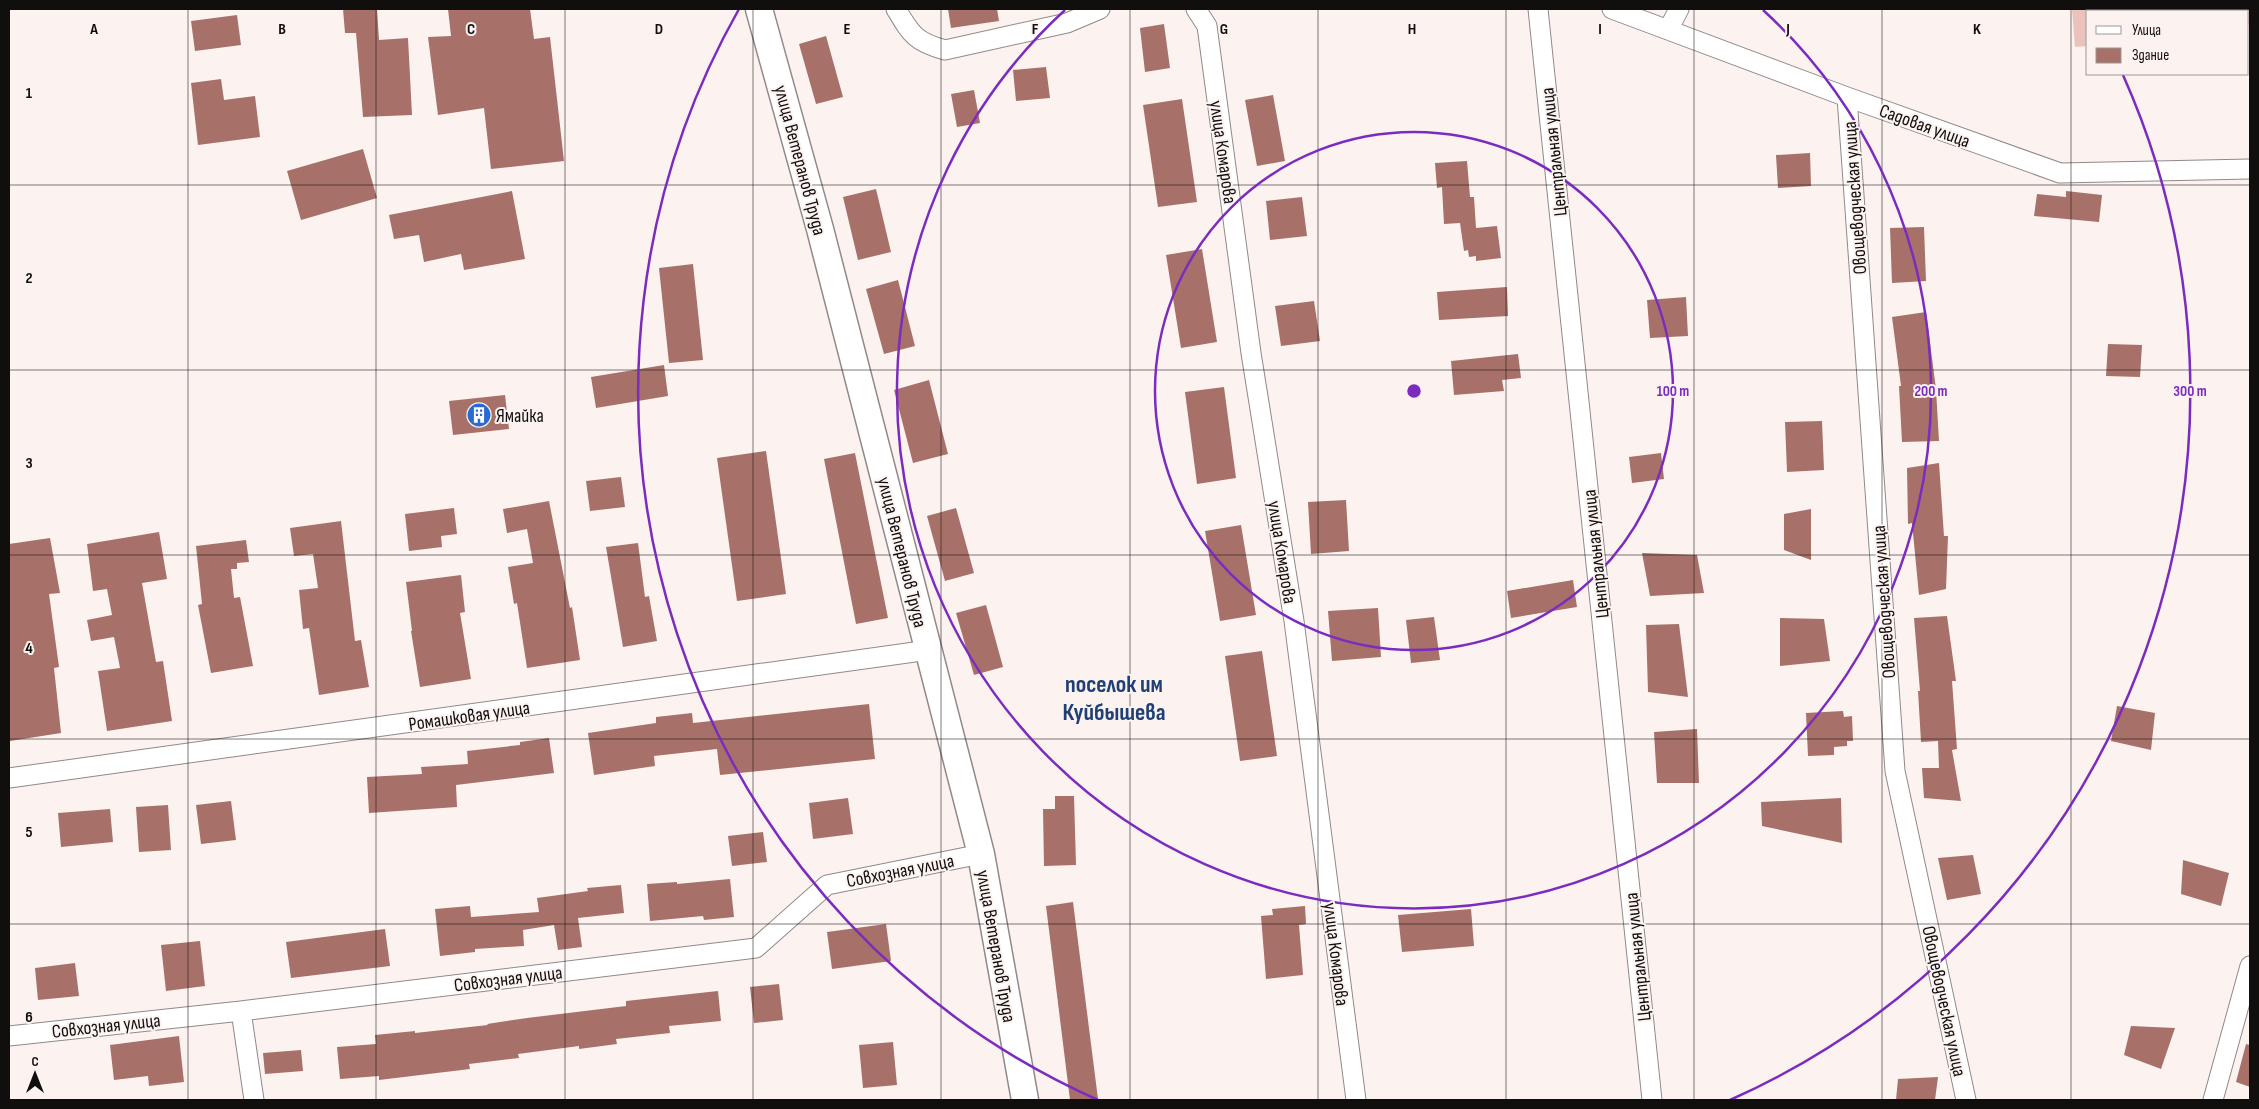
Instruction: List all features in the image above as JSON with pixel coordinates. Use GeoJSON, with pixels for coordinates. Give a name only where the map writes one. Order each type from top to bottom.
{"type":"FeatureCollection","features":[{"type":"Feature","properties":{"kind":"street","name":"улица Ветеранов Труда"},"geometry":{"type":"LineString","coordinates":[[759,9],[820,229],[981,854],[1025,1100]]}},
{"type":"Feature","properties":{"kind":"street"},"geometry":{"type":"LineString","coordinates":[[896,9],[910,32],[926,45],[945,50],[1067,23],[1100,9]]}},
{"type":"Feature","properties":{"kind":"street","name":"улица Комарова"},"geometry":{"type":"LineString","coordinates":[[1196,9],[1207,26],[1250,344],[1294,621],[1356,1100]]}},
{"type":"Feature","properties":{"kind":"street","name":"Центральная улица"},"geometry":{"type":"LineString","coordinates":[[1538,9],[1652,1100]]}},
{"type":"Feature","properties":{"kind":"street","name":"Садовая улица"},"geometry":{"type":"LineString","coordinates":[[1612,9],[1847,97],[2060,173],[2250,169]]}},
{"type":"Feature","properties":{"kind":"street"},"geometry":{"type":"LineString","coordinates":[[1668,30],[1679,9]]}},
{"type":"Feature","properties":{"kind":"street","name":"Овощеводческая улица"},"geometry":{"type":"LineString","coordinates":[[1847,97],[1895,771],[1966,1100]]}},
{"type":"Feature","properties":{"kind":"street","name":"Ромашковая улица"},"geometry":{"type":"LineString","coordinates":[[9,778],[929,650]]}},
{"type":"Feature","properties":{"kind":"street","name":"Совхозная улица"},"geometry":{"type":"LineString","coordinates":[[9,1036],[241,1011],[756,948],[827,884],[981,854]]}},
{"type":"Feature","properties":{"kind":"street"},"geometry":{"type":"LineString","coordinates":[[2213,1100],[2250,966]]}},
{"type":"Feature","properties":{"kind":"street"},"geometry":{"type":"LineString","coordinates":[[241,1011],[254,1100]]}},
{"type":"Feature","properties":{"kind":"shaded area"},"geometry":{"type":"Polygon","coordinates":[[[2072,9],[2250,9],[2249,24],[2249,10],[2086,10],[2086,46],[2075,47],[2072,9]]]}},
{"type":"Feature","properties":{"kind":"building"},"geometry":{"type":"Polygon","coordinates":[[[343,9],[377,9],[379,40],[408,38],[412,115],[363,117],[356,33],[345,33],[343,9]]]}},
{"type":"Feature","properties":{"kind":"building"},"geometry":{"type":"Polygon","coordinates":[[[448,9],[530,9],[534,39],[550,37],[564,161],[491,169],[484,108],[438,115],[428,37],[451,36],[448,9]]]}},
{"type":"Feature","properties":{"kind":"building"},"geometry":{"type":"Polygon","coordinates":[[[948,9],[997,9],[999,21],[951,28],[948,9]]]}},
{"type":"Feature","properties":{"kind":"building"},"geometry":{"type":"Polygon","coordinates":[[[237,15],[241,45],[195,51],[191,21],[237,15]]]}},
{"type":"Feature","properties":{"kind":"building"},"geometry":{"type":"Polygon","coordinates":[[[1164,24],[1170,68],[1145,72],[1140,28],[1164,24]]]}},
{"type":"Feature","properties":{"kind":"building"},"geometry":{"type":"Polygon","coordinates":[[[826,36],[843,97],[816,104],[799,44],[826,36]]]}},
{"type":"Feature","properties":{"kind":"building"},"geometry":{"type":"Polygon","coordinates":[[[1046,67],[1050,98],[1016,101],[1013,70],[1046,67]]]}},
{"type":"Feature","properties":{"kind":"building"},"geometry":{"type":"Polygon","coordinates":[[[221,79],[224,100],[255,96],[260,137],[198,145],[191,83],[221,79]]]}},
{"type":"Feature","properties":{"kind":"building"},"geometry":{"type":"Polygon","coordinates":[[[974,90],[980,123],[957,127],[951,94],[974,90]]]}},
{"type":"Feature","properties":{"kind":"building"},"geometry":{"type":"Polygon","coordinates":[[[1273,95],[1285,161],[1257,166],[1245,100],[1273,95]]]}},
{"type":"Feature","properties":{"kind":"building"},"geometry":{"type":"Polygon","coordinates":[[[1182,99],[1197,202],[1158,207],[1143,105],[1182,99]]]}},
{"type":"Feature","properties":{"kind":"building"},"geometry":{"type":"Polygon","coordinates":[[[363,149],[377,198],[301,220],[287,171],[363,149]]]}},
{"type":"Feature","properties":{"kind":"building"},"geometry":{"type":"Polygon","coordinates":[[[1810,153],[1811,186],[1778,188],[1776,155],[1810,153]]]}},
{"type":"Feature","properties":{"kind":"building"},"geometry":{"type":"Polygon","coordinates":[[[1467,161],[1470,197],[1474,197],[1476,228],[1497,226],[1501,258],[1476,261],[1476,256],[1469,257],[1468,250],[1464,251],[1460,223],[1444,224],[1442,187],[1437,188],[1435,163],[1467,161]]]}},
{"type":"Feature","properties":{"kind":"building"},"geometry":{"type":"Polygon","coordinates":[[[876,189],[891,252],[858,260],[843,197],[876,189]]]}},
{"type":"Feature","properties":{"kind":"building"},"geometry":{"type":"Polygon","coordinates":[[[512,191],[525,259],[464,270],[461,254],[424,262],[419,235],[394,239],[389,215],[512,191]]]}},
{"type":"Feature","properties":{"kind":"building"},"geometry":{"type":"Polygon","coordinates":[[[2066,191],[2102,195],[2099,222],[2034,216],[2037,194],[2066,197],[2066,191]]]}},
{"type":"Feature","properties":{"kind":"building"},"geometry":{"type":"Polygon","coordinates":[[[1302,197],[1307,236],[1270,240],[1266,201],[1302,197]]]}},
{"type":"Feature","properties":{"kind":"building"},"geometry":{"type":"Polygon","coordinates":[[[1924,227],[1926,281],[1892,283],[1890,228],[1924,227]]]}},
{"type":"Feature","properties":{"kind":"building"},"geometry":{"type":"Polygon","coordinates":[[[1202,249],[1217,342],[1181,348],[1166,255],[1202,249]]]}},
{"type":"Feature","properties":{"kind":"building"},"geometry":{"type":"Polygon","coordinates":[[[693,264],[703,360],[669,363],[659,268],[693,264]]]}},
{"type":"Feature","properties":{"kind":"building"},"geometry":{"type":"Polygon","coordinates":[[[898,280],[915,346],[884,354],[866,289],[898,280]]]}},
{"type":"Feature","properties":{"kind":"building"},"geometry":{"type":"Polygon","coordinates":[[[1507,287],[1508,316],[1439,320],[1437,292],[1507,287]]]}},
{"type":"Feature","properties":{"kind":"building"},"geometry":{"type":"Polygon","coordinates":[[[1686,297],[1688,336],[1650,338],[1647,300],[1686,297]]]}},
{"type":"Feature","properties":{"kind":"building"},"geometry":{"type":"Polygon","coordinates":[[[1314,301],[1320,341],[1281,346],[1275,306],[1314,301]]]}},
{"type":"Feature","properties":{"kind":"building"},"geometry":{"type":"Polygon","coordinates":[[[1926,312],[1936,389],[1939,441],[1902,442],[1899,386],[1901,386],[1892,317],[1926,312]]]}},
{"type":"Feature","properties":{"kind":"building"},"geometry":{"type":"Polygon","coordinates":[[[2108,344],[2142,345],[2140,377],[2106,376],[2108,344]]]}},
{"type":"Feature","properties":{"kind":"building"},"geometry":{"type":"Polygon","coordinates":[[[1518,354],[1521,378],[1502,380],[1504,391],[1454,395],[1451,361],[1518,354]]]}},
{"type":"Feature","properties":{"kind":"building"},"geometry":{"type":"Polygon","coordinates":[[[664,365],[668,396],[596,408],[591,377],[664,365]]]}},
{"type":"Feature","properties":{"kind":"building"},"geometry":{"type":"Polygon","coordinates":[[[929,380],[948,454],[913,463],[894,390],[929,380]]]}},
{"type":"Feature","properties":{"kind":"building"},"geometry":{"type":"Polygon","coordinates":[[[1224,387],[1236,478],[1197,484],[1185,392],[1224,387]]]}},
{"type":"Feature","properties":{"kind":"building","name":"Ямайка"},"geometry":{"type":"Polygon","coordinates":[[[505,395],[509,429],[453,435],[449,401],[505,395]]]}},
{"type":"Feature","properties":{"kind":"building"},"geometry":{"type":"Polygon","coordinates":[[[1822,421],[1824,470],[1787,472],[1785,422],[1822,421]]]}},
{"type":"Feature","properties":{"kind":"building"},"geometry":{"type":"Polygon","coordinates":[[[766,451],[786,594],[737,601],[717,458],[766,451]]]}},
{"type":"Feature","properties":{"kind":"building"},"geometry":{"type":"Polygon","coordinates":[[[855,453],[888,618],[856,624],[824,459],[855,453]]]}},
{"type":"Feature","properties":{"kind":"building"},"geometry":{"type":"Polygon","coordinates":[[[1661,453],[1664,479],[1632,483],[1629,457],[1661,453]]]}},
{"type":"Feature","properties":{"kind":"building"},"geometry":{"type":"Polygon","coordinates":[[[1939,463],[1944,536],[1948,536],[1946,589],[1919,595],[1912,523],[1908,524],[1907,468],[1939,463]]]}},
{"type":"Feature","properties":{"kind":"building"},"geometry":{"type":"Polygon","coordinates":[[[621,477],[625,507],[590,511],[586,481],[621,477]]]}},
{"type":"Feature","properties":{"kind":"building"},"geometry":{"type":"Polygon","coordinates":[[[1346,500],[1349,551],[1311,554],[1308,502],[1346,500]]]}},
{"type":"Feature","properties":{"kind":"building"},"geometry":{"type":"Polygon","coordinates":[[[549,501],[570,608],[572,607],[580,660],[527,668],[517,603],[514,604],[508,567],[533,563],[527,529],[507,533],[503,509],[549,501]]]}},
{"type":"Feature","properties":{"kind":"building"},"geometry":{"type":"Polygon","coordinates":[[[454,508],[457,534],[441,536],[442,547],[409,551],[405,514],[454,508]]]}},
{"type":"Feature","properties":{"kind":"building"},"geometry":{"type":"Polygon","coordinates":[[[956,508],[974,573],[945,581],[927,516],[956,508]]]}},
{"type":"Feature","properties":{"kind":"building"},"geometry":{"type":"Polygon","coordinates":[[[1811,509],[1811,560],[1784,550],[1784,514],[1811,509]]]}},
{"type":"Feature","properties":{"kind":"building"},"geometry":{"type":"Polygon","coordinates":[[[341,521],[355,641],[361,640],[369,687],[319,695],[309,628],[303,629],[299,590],[318,588],[313,554],[294,556],[290,528],[341,521]]]}},
{"type":"Feature","properties":{"kind":"building"},"geometry":{"type":"Polygon","coordinates":[[[1241,525],[1256,615],[1220,621],[1205,531],[1241,525]]]}},
{"type":"Feature","properties":{"kind":"building"},"geometry":{"type":"Polygon","coordinates":[[[159,532],[167,579],[142,583],[156,662],[163,661],[172,721],[107,731],[98,671],[120,668],[114,637],[91,641],[87,620],[112,615],[107,589],[93,591],[87,544],[159,532]]]}},
{"type":"Feature","properties":{"kind":"building"},"geometry":{"type":"Polygon","coordinates":[[[50,538],[60,593],[49,594],[59,667],[54,668],[61,733],[10,741],[9,544],[50,538]]]}},
{"type":"Feature","properties":{"kind":"building"},"geometry":{"type":"Polygon","coordinates":[[[246,540],[249,562],[237,563],[237,569],[231,569],[234,598],[240,597],[253,666],[211,673],[198,605],[202,604],[196,546],[246,540]]]}},
{"type":"Feature","properties":{"kind":"building"},"geometry":{"type":"Polygon","coordinates":[[[638,543],[645,597],[649,596],[657,641],[623,647],[606,547],[638,543]]]}},
{"type":"Feature","properties":{"kind":"building"},"geometry":{"type":"Polygon","coordinates":[[[1642,553],[1697,555],[1704,593],[1650,596],[1642,553]]]}},
{"type":"Feature","properties":{"kind":"building"},"geometry":{"type":"Polygon","coordinates":[[[461,575],[465,612],[460,613],[471,679],[420,687],[411,631],[406,582],[461,575]]]}},
{"type":"Feature","properties":{"kind":"building"},"geometry":{"type":"Polygon","coordinates":[[[1573,580],[1577,607],[1511,618],[1507,591],[1573,580]]]}},
{"type":"Feature","properties":{"kind":"building"},"geometry":{"type":"Polygon","coordinates":[[[986,605],[1003,667],[974,675],[956,613],[986,605]]]}},
{"type":"Feature","properties":{"kind":"building"},"geometry":{"type":"Polygon","coordinates":[[[1378,608],[1381,657],[1332,661],[1328,611],[1378,608]]]}},
{"type":"Feature","properties":{"kind":"building"},"geometry":{"type":"Polygon","coordinates":[[[1947,616],[1956,681],[1952,681],[1957,749],[1952,750],[1961,801],[1924,798],[1922,768],[1939,768],[1938,741],[1921,742],[1918,691],[1920,691],[1914,618],[1947,616]]]}},
{"type":"Feature","properties":{"kind":"building"},"geometry":{"type":"Polygon","coordinates":[[[1434,617],[1440,660],[1411,663],[1406,620],[1434,617]]]}},
{"type":"Feature","properties":{"kind":"building"},"geometry":{"type":"Polygon","coordinates":[[[1780,618],[1824,619],[1830,661],[1780,666],[1780,618]]]}},
{"type":"Feature","properties":{"kind":"building"},"geometry":{"type":"Polygon","coordinates":[[[1679,624],[1688,697],[1648,692],[1646,625],[1679,624]]]}},
{"type":"Feature","properties":{"kind":"building"},"geometry":{"type":"Polygon","coordinates":[[[1262,651],[1277,756],[1240,761],[1225,656],[1262,651]]]}},
{"type":"Feature","properties":{"kind":"building"},"geometry":{"type":"Polygon","coordinates":[[[869,704],[875,759],[720,775],[717,749],[654,756],[655,766],[594,775],[588,733],[656,723],[656,717],[692,713],[693,723],[869,704]]]}},
{"type":"Feature","properties":{"kind":"building"},"geometry":{"type":"Polygon","coordinates":[[[2117,706],[2155,713],[2151,750],[2111,741],[2117,706]]]}},
{"type":"Feature","properties":{"kind":"building"},"geometry":{"type":"Polygon","coordinates":[[[1843,711],[1844,717],[1852,716],[1853,741],[1847,741],[1847,746],[1834,747],[1834,755],[1808,756],[1806,713],[1843,711]]]}},
{"type":"Feature","properties":{"kind":"building"},"geometry":{"type":"Polygon","coordinates":[[[1697,729],[1699,783],[1657,783],[1654,732],[1697,729]]]}},
{"type":"Feature","properties":{"kind":"building"},"geometry":{"type":"Polygon","coordinates":[[[549,738],[554,773],[456,785],[457,807],[369,813],[367,777],[422,774],[421,767],[468,764],[467,751],[520,745],[520,742],[549,738]]]}},
{"type":"Feature","properties":{"kind":"building"},"geometry":{"type":"Polygon","coordinates":[[[1055,796],[1074,796],[1076,865],[1044,866],[1043,809],[1055,809],[1055,796]]]}},
{"type":"Feature","properties":{"kind":"building"},"geometry":{"type":"Polygon","coordinates":[[[848,798],[853,834],[813,839],[809,803],[848,798]]]}},
{"type":"Feature","properties":{"kind":"building"},"geometry":{"type":"Polygon","coordinates":[[[1841,798],[1842,843],[1762,826],[1761,802],[1841,798]]]}},
{"type":"Feature","properties":{"kind":"building"},"geometry":{"type":"Polygon","coordinates":[[[231,801],[236,840],[201,844],[196,805],[231,801]]]}},
{"type":"Feature","properties":{"kind":"building"},"geometry":{"type":"Polygon","coordinates":[[[168,805],[171,850],[139,852],[136,807],[168,805]]]}},
{"type":"Feature","properties":{"kind":"building"},"geometry":{"type":"Polygon","coordinates":[[[110,809],[113,842],[61,847],[58,813],[110,809]]]}},
{"type":"Feature","properties":{"kind":"building"},"geometry":{"type":"Polygon","coordinates":[[[763,832],[767,862],[732,866],[728,836],[763,832]]]}},
{"type":"Feature","properties":{"kind":"building"},"geometry":{"type":"Polygon","coordinates":[[[1973,855],[1981,894],[1947,900],[1938,858],[1973,855]]]}},
{"type":"Feature","properties":{"kind":"building"},"geometry":{"type":"Polygon","coordinates":[[[2183,860],[2229,873],[2221,906],[2181,894],[2183,860]]]}},
{"type":"Feature","properties":{"kind":"building"},"geometry":{"type":"Polygon","coordinates":[[[730,879],[734,917],[704,920],[703,916],[650,921],[647,884],[677,882],[677,884],[730,879]]]}},
{"type":"Feature","properties":{"kind":"building"},"geometry":{"type":"Polygon","coordinates":[[[621,885],[624,913],[578,918],[582,947],[558,950],[554,925],[523,930],[524,946],[475,949],[475,952],[440,956],[435,909],[470,906],[471,917],[539,912],[537,898],[588,891],[587,888],[621,885]]]}},
{"type":"Feature","properties":{"kind":"building"},"geometry":{"type":"Polygon","coordinates":[[[1073,902],[1098,1099],[1070,1100],[1046,906],[1073,902]]]}},
{"type":"Feature","properties":{"kind":"building"},"geometry":{"type":"Polygon","coordinates":[[[1305,906],[1306,924],[1299,925],[1303,975],[1266,979],[1261,916],[1273,915],[1272,909],[1305,906]]]}},
{"type":"Feature","properties":{"kind":"building"},"geometry":{"type":"Polygon","coordinates":[[[1471,909],[1474,946],[1402,952],[1398,915],[1471,909]]]}},
{"type":"Feature","properties":{"kind":"building"},"geometry":{"type":"Polygon","coordinates":[[[886,924],[891,961],[832,969],[827,932],[886,924]]]}},
{"type":"Feature","properties":{"kind":"building"},"geometry":{"type":"Polygon","coordinates":[[[385,929],[390,966],[291,978],[286,942],[385,929]]]}},
{"type":"Feature","properties":{"kind":"building"},"geometry":{"type":"Polygon","coordinates":[[[200,941],[205,986],[166,991],[161,945],[200,941]]]}},
{"type":"Feature","properties":{"kind":"building"},"geometry":{"type":"Polygon","coordinates":[[[75,963],[79,996],[38,1000],[35,968],[75,963]]]}},
{"type":"Feature","properties":{"kind":"building"},"geometry":{"type":"Polygon","coordinates":[[[779,984],[783,1020],[754,1023],[750,987],[779,984]]]}},
{"type":"Feature","properties":{"kind":"building"},"geometry":{"type":"Polygon","coordinates":[[[718,991],[721,1021],[669,1026],[670,1033],[616,1039],[617,1044],[579,1049],[579,1046],[518,1054],[519,1058],[469,1064],[470,1069],[379,1080],[379,1076],[340,1079],[337,1047],[376,1044],[375,1035],[415,1031],[415,1033],[488,1025],[527,1018],[626,1006],[626,1001],[718,991]]]}},
{"type":"Feature","properties":{"kind":"building"},"geometry":{"type":"Polygon","coordinates":[[[2131,1026],[2175,1028],[2161,1069],[2124,1055],[2131,1026]]]}},
{"type":"Feature","properties":{"kind":"building"},"geometry":{"type":"Polygon","coordinates":[[[179,1036],[184,1082],[149,1086],[148,1076],[114,1080],[110,1045],[179,1036]]]}},
{"type":"Feature","properties":{"kind":"building"},"geometry":{"type":"Polygon","coordinates":[[[893,1042],[897,1085],[863,1088],[859,1045],[893,1042]]]}},
{"type":"Feature","properties":{"kind":"building"},"geometry":{"type":"Polygon","coordinates":[[[2246,1044],[2250,1045],[2250,1087],[2236,1082],[2246,1044]]]}},
{"type":"Feature","properties":{"kind":"building"},"geometry":{"type":"Polygon","coordinates":[[[301,1050],[303,1071],[265,1074],[263,1053],[301,1050]]]}},
{"type":"Feature","properties":{"kind":"building"},"geometry":{"type":"Polygon","coordinates":[[[1938,1077],[1935,1100],[1896,1100],[1898,1079],[1938,1077]]]}},
{"type":"Feature","properties":{"kind":"place","name":"Ямайка"},"geometry":{"type":"Point","coordinates":[479,415]}},
{"type":"Feature","properties":{"kind":"district","name":"поселок им Куйбышева"},"geometry":{"type":"Point","coordinates":[1114,698]}}]}
